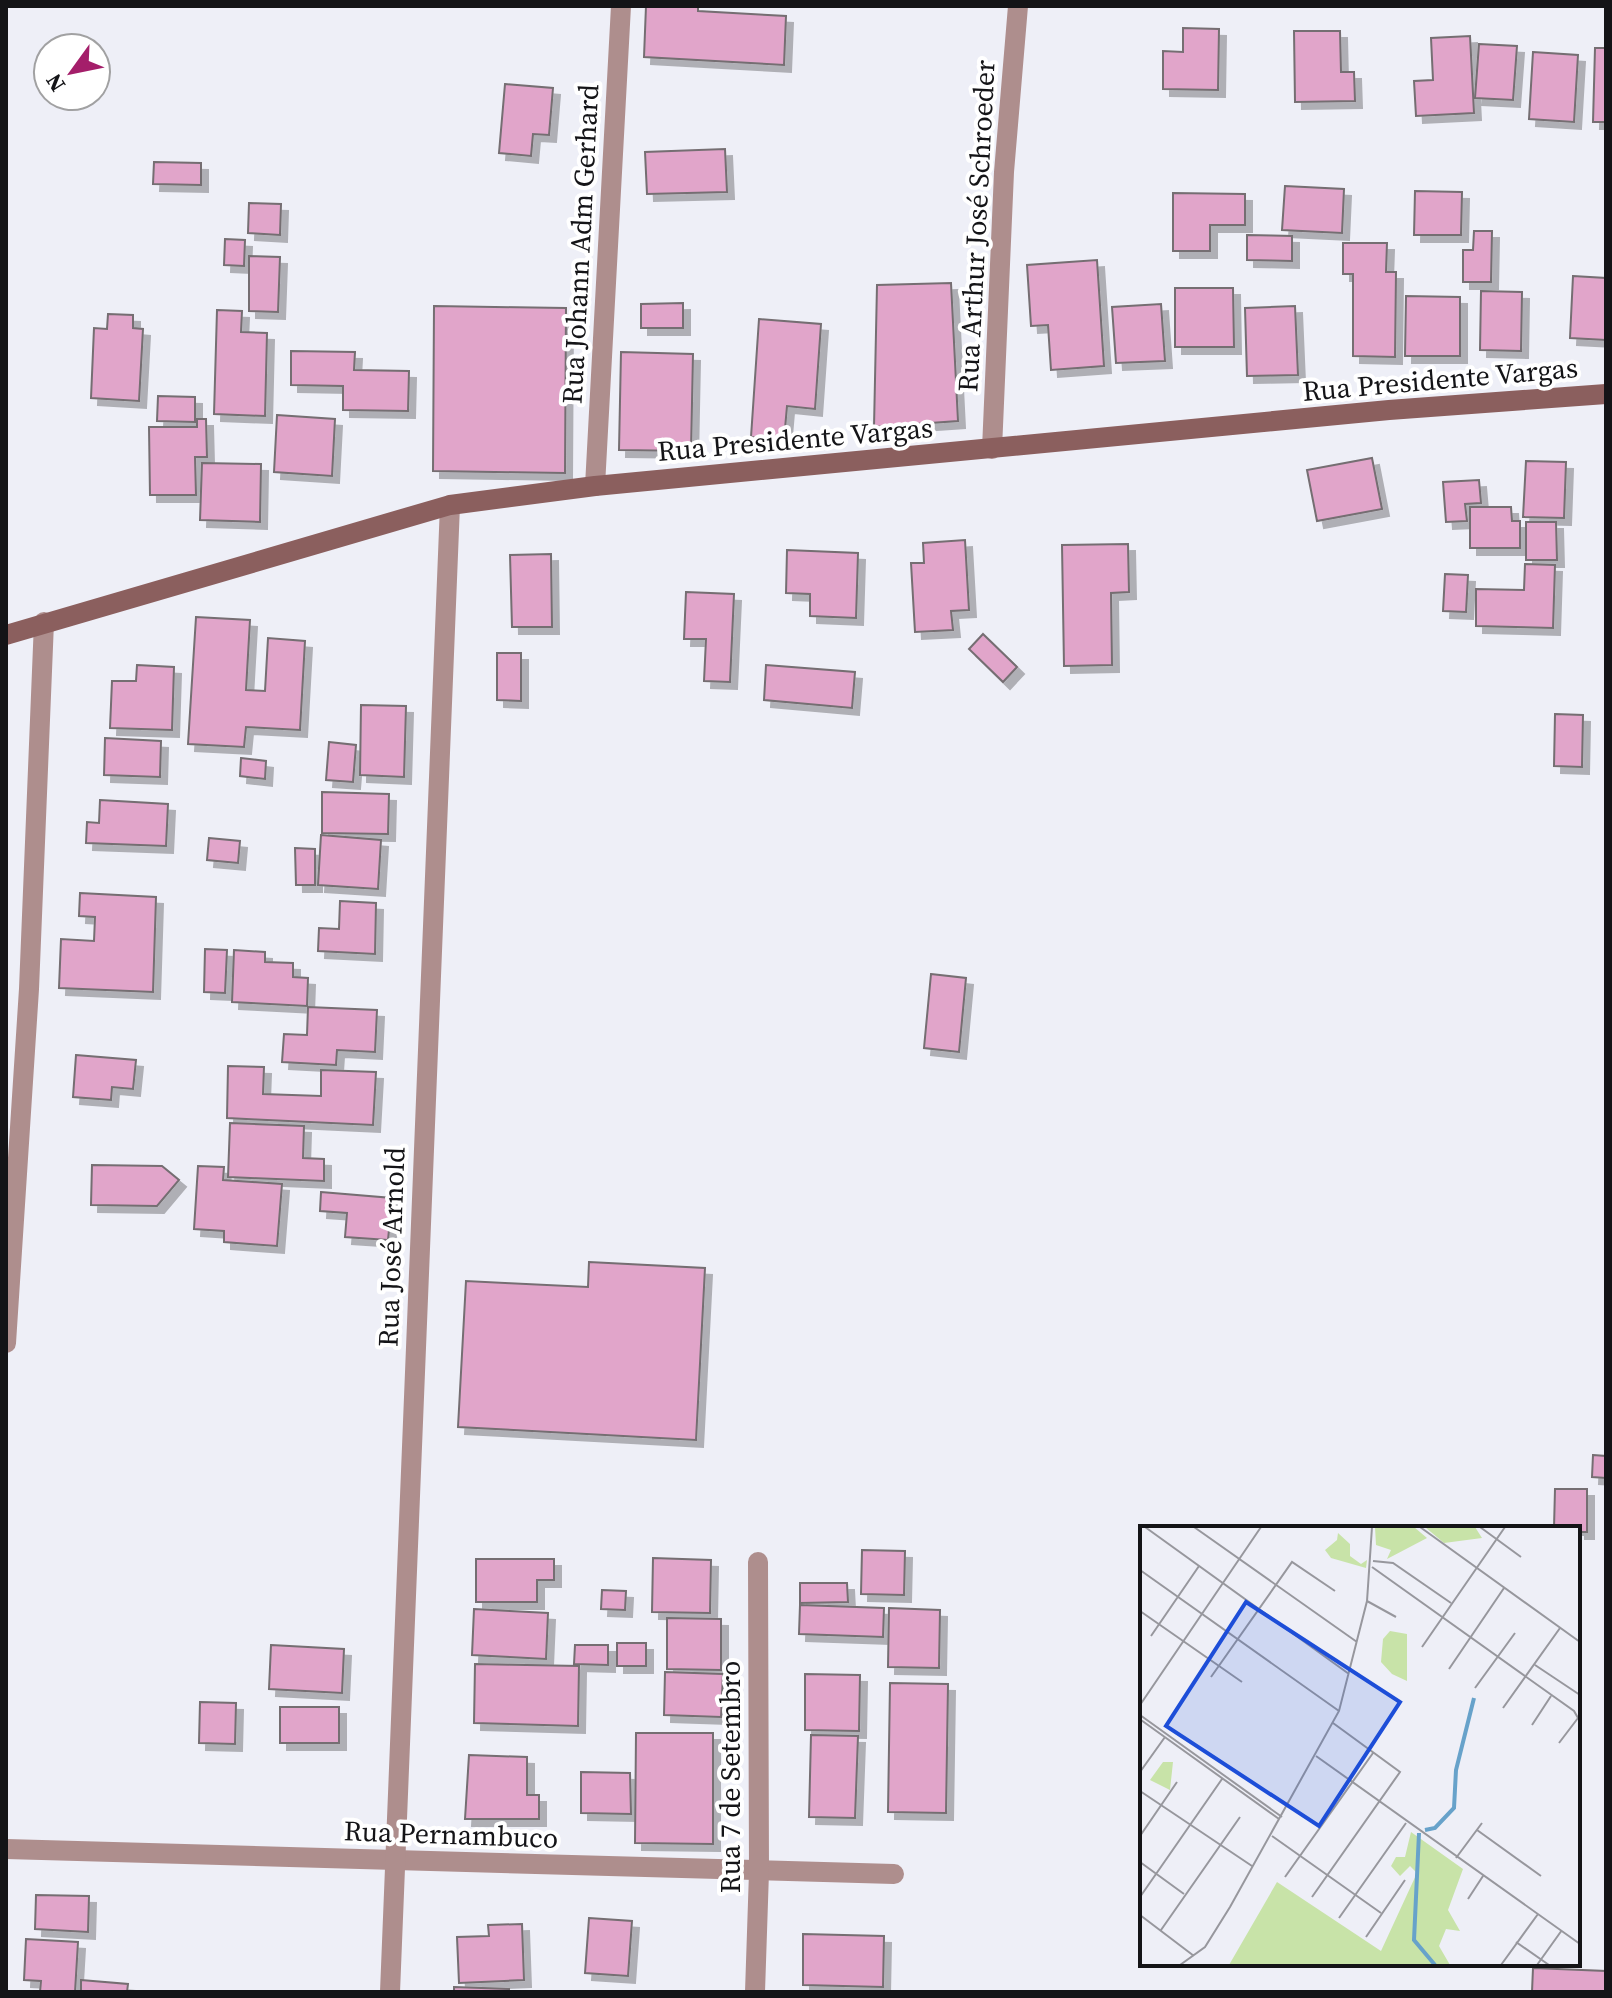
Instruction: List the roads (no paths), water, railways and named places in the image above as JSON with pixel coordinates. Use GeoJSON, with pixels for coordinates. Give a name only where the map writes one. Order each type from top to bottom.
{"type":"FeatureCollection","features":[{"type":"Feature","properties":{"kind":"main road","name":"Rua Presidente Vargas"},"geometry":{"type":"LineString","coordinates":[[6,635],[450,505],[595,486],[1389,410],[1606,394]]}},
{"type":"Feature","properties":{"kind":"street","name":"Rua Johann Adm Gerhard"},"geometry":{"type":"LineString","coordinates":[[595,486],[621,6]]}},
{"type":"Feature","properties":{"kind":"street","name":"Rua Arthur José Schroeder"},"geometry":{"type":"LineString","coordinates":[[992,449],[1004,172],[1018,6]]}},
{"type":"Feature","properties":{"kind":"street","name":"Rua José Arnold"},"geometry":{"type":"LineString","coordinates":[[390,1992],[450,505]]}},
{"type":"Feature","properties":{"kind":"street"},"geometry":{"type":"LineString","coordinates":[[6,1343],[29,989],[44,622]]}},
{"type":"Feature","properties":{"kind":"street","name":"Rua 7 de Setembro"},"geometry":{"type":"LineString","coordinates":[[755,1992],[759,1872],[758,1562]]}},
{"type":"Feature","properties":{"kind":"street","name":"Rua Pernambuco"},"geometry":{"type":"LineString","coordinates":[[6,1849],[894,1874]]}}]}
